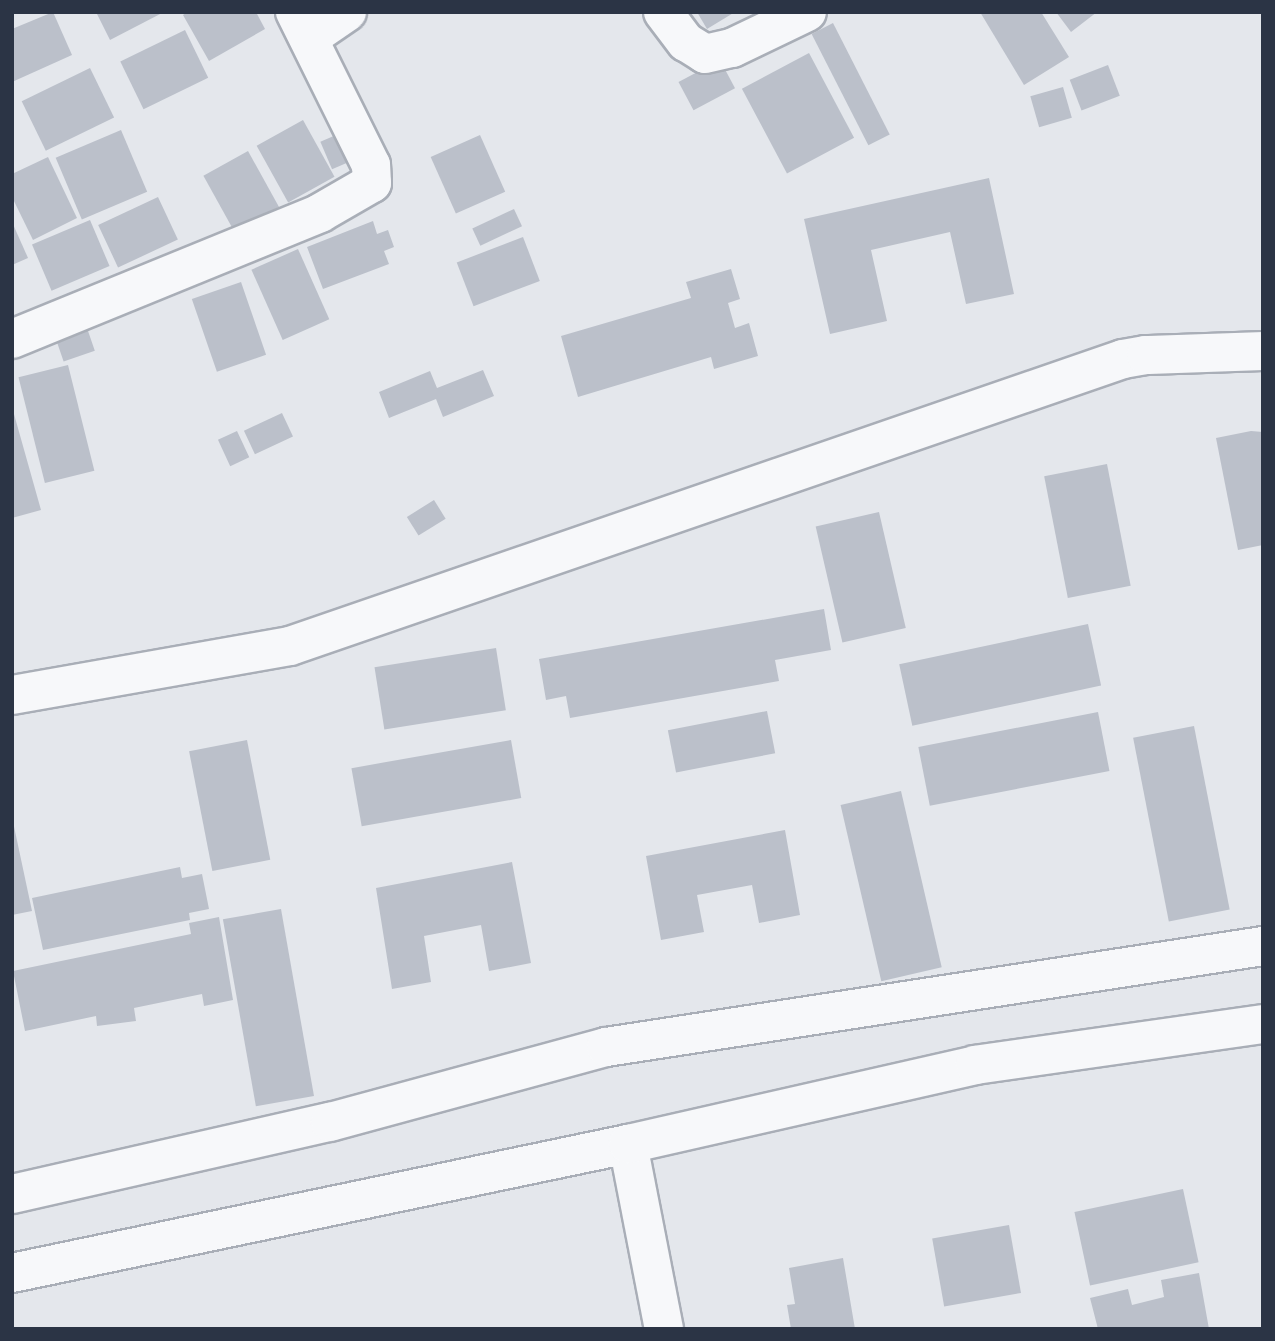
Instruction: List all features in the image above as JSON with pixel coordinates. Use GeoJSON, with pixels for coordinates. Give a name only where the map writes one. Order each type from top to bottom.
{"type":"FeatureCollection","features":[{"type":"Feature","properties":{"kind":"street"},"geometry":{"type":"LineString","coordinates":[[12,339],[320,213],[372,183],[371,165],[302,25],[347,12]]}},
{"type":"Feature","properties":{"kind":"street"},"geometry":{"type":"LineString","coordinates":[[663,12],[685,41],[705,54],[732,48],[807,12]]}},
{"type":"Feature","properties":{"kind":"street"},"geometry":{"type":"LineString","coordinates":[[12,695],[290,646],[1124,359],[1146,355],[1263,351]]}},
{"type":"Feature","properties":{"kind":"street"},"geometry":{"type":"LineString","coordinates":[[12,1194],[330,1122],[606,1047],[1263,946]]}},
{"type":"Feature","properties":{"kind":"street"},"geometry":{"type":"LineString","coordinates":[[12,1273],[628,1144],[975,1065],[1263,1024]]}},
{"type":"Feature","properties":{"kind":"street"},"geometry":{"type":"LineString","coordinates":[[628,1144],[664,1329]]}},
{"type":"Feature","properties":{"kind":"building"},"geometry":{"type":"Polygon","coordinates":[[[53,12],[72,55],[12,82],[12,29],[53,12]]]}},
{"type":"Feature","properties":{"kind":"building"},"geometry":{"type":"Polygon","coordinates":[[[96,12],[164,12],[110,40],[96,12]]]}},
{"type":"Feature","properties":{"kind":"building"},"geometry":{"type":"Polygon","coordinates":[[[187,12],[256,12],[265,29],[209,61],[183,15],[187,12]]]}},
{"type":"Feature","properties":{"kind":"building"},"geometry":{"type":"Polygon","coordinates":[[[697,12],[735,12],[707,29],[697,12]]]}},
{"type":"Feature","properties":{"kind":"building"},"geometry":{"type":"Polygon","coordinates":[[[980,12],[1041,12],[1069,57],[1024,85],[980,12]]]}},
{"type":"Feature","properties":{"kind":"building"},"geometry":{"type":"Polygon","coordinates":[[[1056,12],[1097,12],[1071,32],[1056,12]]]}},
{"type":"Feature","properties":{"kind":"building"},"geometry":{"type":"Polygon","coordinates":[[[833,23],[890,134],[868,145],[812,34],[833,23]]]}},
{"type":"Feature","properties":{"kind":"building"},"geometry":{"type":"Polygon","coordinates":[[[185,30],[208,78],[144,109],[120,62],[185,30]]]}},
{"type":"Feature","properties":{"kind":"building"},"geometry":{"type":"Polygon","coordinates":[[[809,53],[854,138],[787,173],[742,89],[809,53]]]}},
{"type":"Feature","properties":{"kind":"building"},"geometry":{"type":"Polygon","coordinates":[[[720,60],[735,88],[694,110],[679,82],[720,60]]]}},
{"type":"Feature","properties":{"kind":"building"},"geometry":{"type":"Polygon","coordinates":[[[1108,65],[1120,96],[1082,111],[1070,80],[1108,65]]]}},
{"type":"Feature","properties":{"kind":"building"},"geometry":{"type":"Polygon","coordinates":[[[90,68],[114,117],[46,151],[22,101],[90,68]]]}},
{"type":"Feature","properties":{"kind":"building"},"geometry":{"type":"Polygon","coordinates":[[[1063,87],[1072,118],[1039,127],[1030,96],[1063,87]]]}},
{"type":"Feature","properties":{"kind":"building"},"geometry":{"type":"Polygon","coordinates":[[[303,120],[335,177],[288,203],[257,146],[303,120]]]}},
{"type":"Feature","properties":{"kind":"building"},"geometry":{"type":"Polygon","coordinates":[[[121,130],[147,192],[82,219],[56,158],[121,130]]]}},
{"type":"Feature","properties":{"kind":"building"},"geometry":{"type":"Polygon","coordinates":[[[336,135],[348,163],[332,169],[320,142],[336,135]]]}},
{"type":"Feature","properties":{"kind":"building"},"geometry":{"type":"Polygon","coordinates":[[[480,135],[505,192],[456,214],[431,157],[480,135]]]}},
{"type":"Feature","properties":{"kind":"building"},"geometry":{"type":"Polygon","coordinates":[[[248,151],[279,207],[234,232],[203,176],[248,151]]]}},
{"type":"Feature","properties":{"kind":"building"},"geometry":{"type":"Polygon","coordinates":[[[48,157],[77,218],[33,240],[12,197],[12,174],[48,157]]]}},
{"type":"Feature","properties":{"kind":"building"},"geometry":{"type":"Polygon","coordinates":[[[989,178],[1014,294],[966,304],[950,232],[871,250],[887,321],[830,334],[804,219],[989,178]]]}},
{"type":"Feature","properties":{"kind":"building"},"geometry":{"type":"Polygon","coordinates":[[[158,197],[178,240],[118,267],[98,225],[158,197]]]}},
{"type":"Feature","properties":{"kind":"building"},"geometry":{"type":"Polygon","coordinates":[[[514,209],[522,226],[480,246],[472,228],[514,209]]]}},
{"type":"Feature","properties":{"kind":"building"},"geometry":{"type":"Polygon","coordinates":[[[90,220],[110,266],[52,291],[32,245],[90,220]]]}},
{"type":"Feature","properties":{"kind":"building"},"geometry":{"type":"Polygon","coordinates":[[[373,221],[377,234],[388,230],[394,247],[384,251],[389,264],[323,289],[307,247],[373,221]]]}},
{"type":"Feature","properties":{"kind":"building"},"geometry":{"type":"Polygon","coordinates":[[[12,222],[28,258],[12,265],[12,222]]]}},
{"type":"Feature","properties":{"kind":"building"},"geometry":{"type":"Polygon","coordinates":[[[523,237],[540,281],[474,306],[457,262],[523,237]]]}},
{"type":"Feature","properties":{"kind":"building"},"geometry":{"type":"Polygon","coordinates":[[[298,249],[329,319],[283,340],[251,270],[298,249]]]}},
{"type":"Feature","properties":{"kind":"building"},"geometry":{"type":"Polygon","coordinates":[[[731,269],[740,299],[728,303],[735,328],[749,323],[758,356],[714,369],[711,357],[578,397],[561,336],[691,298],[686,282],[731,269]]]}},
{"type":"Feature","properties":{"kind":"building"},"geometry":{"type":"Polygon","coordinates":[[[241,282],[266,355],[217,372],[192,299],[241,282]]]}},
{"type":"Feature","properties":{"kind":"building"},"geometry":{"type":"Polygon","coordinates":[[[87,328],[95,351],[64,361],[56,339],[87,328]]]}},
{"type":"Feature","properties":{"kind":"building"},"geometry":{"type":"Polygon","coordinates":[[[68,365],[94,471],[45,483],[19,377],[68,365]]]}},
{"type":"Feature","properties":{"kind":"building"},"geometry":{"type":"Polygon","coordinates":[[[483,370],[494,396],[443,417],[436,399],[389,418],[379,392],[430,371],[437,388],[483,370]]]}},
{"type":"Feature","properties":{"kind":"building"},"geometry":{"type":"Polygon","coordinates":[[[12,407],[41,510],[12,518],[12,407]]]}},
{"type":"Feature","properties":{"kind":"building"},"geometry":{"type":"Polygon","coordinates":[[[282,413],[293,437],[255,454],[244,431],[282,413]]]}},
{"type":"Feature","properties":{"kind":"building"},"geometry":{"type":"Polygon","coordinates":[[[237,431],[249,457],[230,466],[218,440],[237,431]]]}},
{"type":"Feature","properties":{"kind":"building"},"geometry":{"type":"Polygon","coordinates":[[[1251,431],[1263,432],[1263,545],[1238,550],[1216,438],[1251,431]]]}},
{"type":"Feature","properties":{"kind":"building"},"geometry":{"type":"Polygon","coordinates":[[[1107,464],[1131,586],[1068,598],[1044,476],[1107,464]]]}},
{"type":"Feature","properties":{"kind":"building"},"geometry":{"type":"Polygon","coordinates":[[[434,500],[446,519],[419,536],[407,517],[434,500]]]}},
{"type":"Feature","properties":{"kind":"building"},"geometry":{"type":"Polygon","coordinates":[[[879,512],[906,628],[842,643],[816,527],[879,512]]]}},
{"type":"Feature","properties":{"kind":"building"},"geometry":{"type":"Polygon","coordinates":[[[824,609],[831,650],[775,660],[779,681],[570,718],[566,696],[546,700],[539,659],[824,609]]]}},
{"type":"Feature","properties":{"kind":"building"},"geometry":{"type":"Polygon","coordinates":[[[1088,624],[1101,686],[912,726],[899,664],[1088,624]]]}},
{"type":"Feature","properties":{"kind":"building"},"geometry":{"type":"Polygon","coordinates":[[[496,648],[506,710],[384,729],[375,667],[496,648]]]}},
{"type":"Feature","properties":{"kind":"building"},"geometry":{"type":"Polygon","coordinates":[[[767,711],[775,753],[676,772],[668,730],[767,711]]]}},
{"type":"Feature","properties":{"kind":"building"},"geometry":{"type":"Polygon","coordinates":[[[1098,712],[1109,771],[930,806],[918,747],[1098,712]]]}},
{"type":"Feature","properties":{"kind":"building"},"geometry":{"type":"Polygon","coordinates":[[[1194,726],[1230,910],[1169,921],[1133,738],[1194,726]]]}},
{"type":"Feature","properties":{"kind":"building"},"geometry":{"type":"Polygon","coordinates":[[[247,740],[270,860],[212,871],[189,751],[247,740]]]}},
{"type":"Feature","properties":{"kind":"building"},"geometry":{"type":"Polygon","coordinates":[[[511,740],[521,798],[362,826],[351,768],[511,740]]]}},
{"type":"Feature","properties":{"kind":"building"},"geometry":{"type":"Polygon","coordinates":[[[901,791],[942,967],[881,981],[841,805],[901,791]]]}},
{"type":"Feature","properties":{"kind":"building"},"geometry":{"type":"Polygon","coordinates":[[[12,817],[32,911],[12,915],[12,817]]]}},
{"type":"Feature","properties":{"kind":"building"},"geometry":{"type":"Polygon","coordinates":[[[785,830],[800,915],[759,923],[752,885],[697,895],[704,932],[661,940],[646,856],[785,830]]]}},
{"type":"Feature","properties":{"kind":"building"},"geometry":{"type":"Polygon","coordinates":[[[512,862],[531,963],[489,971],[481,925],[424,936],[431,982],[392,989],[376,888],[512,862]]]}},
{"type":"Feature","properties":{"kind":"building"},"geometry":{"type":"Polygon","coordinates":[[[180,867],[182,878],[202,874],[209,909],[189,913],[190,920],[43,950],[32,898],[180,867]]]}},
{"type":"Feature","properties":{"kind":"building"},"geometry":{"type":"Polygon","coordinates":[[[281,909],[314,1096],[256,1106],[223,919],[281,909]]]}},
{"type":"Feature","properties":{"kind":"building"},"geometry":{"type":"Polygon","coordinates":[[[219,917],[233,1000],[204,1006],[202,994],[134,1008],[136,1021],[97,1026],[96,1016],[25,1031],[13,971],[191,934],[189,923],[219,917]]]}},
{"type":"Feature","properties":{"kind":"building"},"geometry":{"type":"Polygon","coordinates":[[[1183,1189],[1199,1262],[1090,1285],[1074,1212],[1183,1189]]]}},
{"type":"Feature","properties":{"kind":"building"},"geometry":{"type":"Polygon","coordinates":[[[1009,1225],[1021,1293],[944,1306],[932,1239],[1009,1225]]]}},
{"type":"Feature","properties":{"kind":"building"},"geometry":{"type":"Polygon","coordinates":[[[843,1258],[855,1329],[791,1329],[787,1305],[795,1304],[789,1268],[843,1258]]]}},
{"type":"Feature","properties":{"kind":"building"},"geometry":{"type":"Polygon","coordinates":[[[1199,1273],[1209,1329],[1098,1329],[1090,1298],[1128,1289],[1132,1305],[1164,1297],[1161,1280],[1199,1273]]]}}]}
